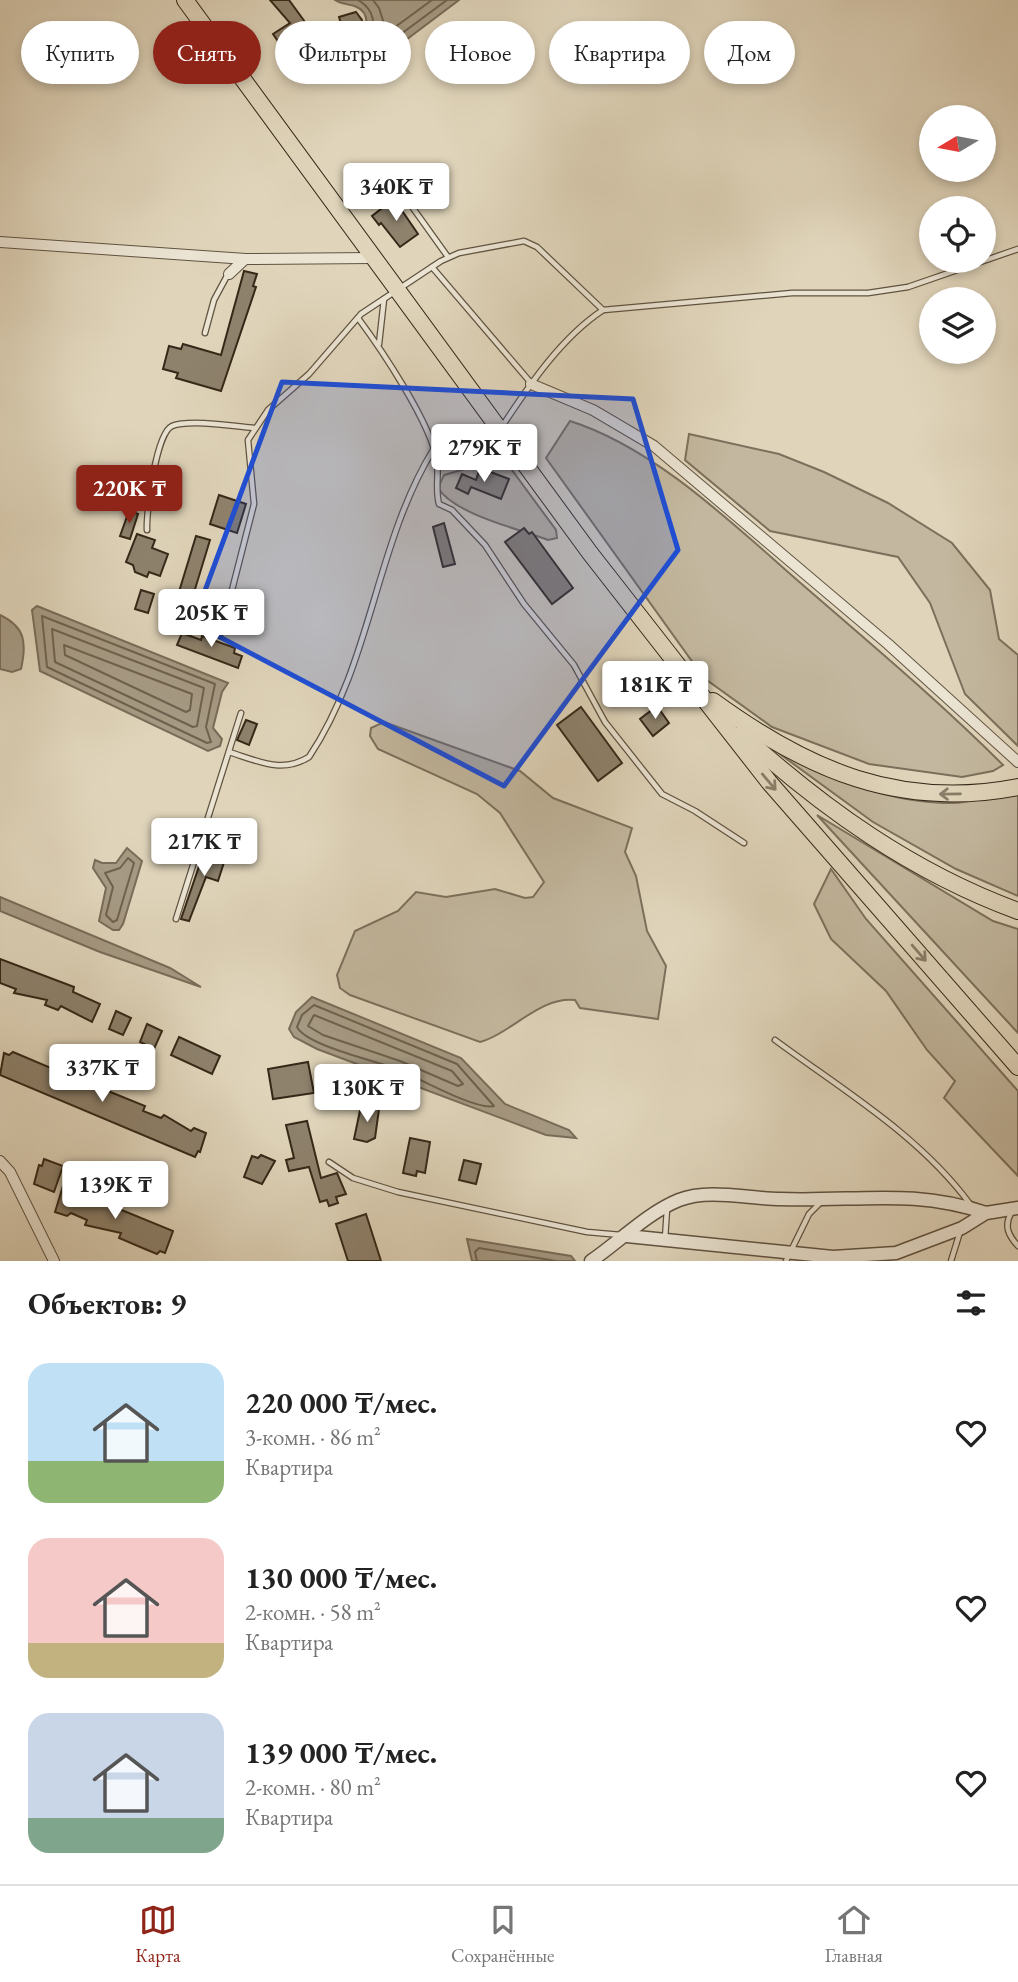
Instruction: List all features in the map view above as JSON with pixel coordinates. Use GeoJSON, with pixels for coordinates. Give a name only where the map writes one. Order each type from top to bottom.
{"type":"FeatureCollection","features":[{"type":"Feature","properties":{"kind":"highway"},"geometry":{"type":"LineString","coordinates":[[184,0],[373,258],[391,295],[499,430],[590,554],[769,782],[1018,1067]]}},
{"type":"Feature","properties":{"kind":"highway"},"geometry":{"type":"LineString","coordinates":[[697,689],[774,744],[857,779],[907,791],[948,795],[1018,786]]}},
{"type":"Feature","properties":{"kind":"highway"},"geometry":{"type":"LineString","coordinates":[[697,689],[776,765],[864,834],[920,868],[1018,911]]}},
{"type":"Feature","properties":{"kind":"street"},"geometry":{"type":"LineString","coordinates":[[0,242],[246,259],[373,258]]}},
{"type":"Feature","properties":{"kind":"street"},"geometry":{"type":"LineString","coordinates":[[229,274],[246,259]]}},
{"type":"Feature","properties":{"kind":"street"},"geometry":{"type":"LineString","coordinates":[[531,384],[593,411],[654,446],[888,644],[1018,762]]}},
{"type":"Feature","properties":{"kind":"street"},"geometry":{"type":"LineString","coordinates":[[0,1161],[10,1172],[54,1261]]}},
{"type":"Feature","properties":{"kind":"street"},"geometry":{"type":"LineString","coordinates":[[591,1261],[668,1206],[692,1196],[823,1199],[892,1195],[927,1198],[986,1213]]}},
{"type":"Feature","properties":{"kind":"street"},"geometry":{"type":"LineString","coordinates":[[627,1236],[787,1257],[896,1253],[962,1228],[986,1213],[1016,1208]]}},
{"type":"Feature","properties":{"kind":"lane"},"geometry":{"type":"LineString","coordinates":[[390,176],[448,257]]}},
{"type":"Feature","properties":{"kind":"lane"},"geometry":{"type":"LineString","coordinates":[[221,633],[254,503],[248,440],[268,410],[309,374],[358,318],[448,257],[524,241],[537,247],[603,310]]}},
{"type":"Feature","properties":{"kind":"lane"},"geometry":{"type":"LineString","coordinates":[[499,430],[531,384],[586,321],[603,310],[792,293],[867,293],[908,287],[1018,249]]}},
{"type":"Feature","properties":{"kind":"lane"},"geometry":{"type":"LineString","coordinates":[[432,267],[531,384]]}},
{"type":"Feature","properties":{"kind":"lane"},"geometry":{"type":"LineString","coordinates":[[205,333],[214,300],[229,274]]}},
{"type":"Feature","properties":{"kind":"lane"},"geometry":{"type":"LineString","coordinates":[[379,345],[391,295]]}},
{"type":"Feature","properties":{"kind":"lane"},"geometry":{"type":"LineString","coordinates":[[358,318],[379,345],[434,449],[439,504],[452,510],[485,545],[524,604],[573,665],[605,722],[635,764],[662,794],[695,811],[744,844]]}},
{"type":"Feature","properties":{"kind":"lane"},"geometry":{"type":"LineString","coordinates":[[147,530],[157,454],[167,430],[173,425],[187,424],[254,428]]}},
{"type":"Feature","properties":{"kind":"lane"},"geometry":{"type":"LineString","coordinates":[[229,752],[276,765],[295,766],[309,757],[358,659],[387,555],[416,478],[434,449]]}},
{"type":"Feature","properties":{"kind":"lane"},"geometry":{"type":"LineString","coordinates":[[176,919],[242,713]]}},
{"type":"Feature","properties":{"kind":"lane"},"geometry":{"type":"LineString","coordinates":[[775,1040],[918,1145],[947,1174],[972,1208]]}},
{"type":"Feature","properties":{"kind":"lane"},"geometry":{"type":"LineString","coordinates":[[329,1162],[354,1178],[398,1192],[587,1232],[627,1236]]}},
{"type":"Feature","properties":{"kind":"lane"},"geometry":{"type":"LineString","coordinates":[[787,1257],[809,1214],[823,1199]]}},
{"type":"Feature","properties":{"kind":"lane"},"geometry":{"type":"LineString","coordinates":[[665,1240],[668,1206]]}},
{"type":"Feature","properties":{"kind":"lane"},"geometry":{"type":"LineString","coordinates":[[1016,1208],[1007,1220],[1008,1232],[1018,1246]]}},
{"type":"Feature","properties":{"kind":"lane"},"geometry":{"type":"LineString","coordinates":[[951,1261],[962,1228]]}},
{"type":"Feature","properties":{"kind":"highlighted area"},"geometry":{"type":"Polygon","coordinates":[[[282,382],[633,399],[678,550],[504,786],[193,623],[282,382]]]}},
{"type":"Feature","properties":{"kind":"shaded area"},"geometry":{"type":"Polygon","coordinates":[[[570,421],[602,433],[633,450],[694,491],[905,674],[1003,765],[993,771],[962,777],[869,764],[772,727],[704,678],[546,458],[570,421]]]}},
{"type":"Feature","properties":{"kind":"shaded area"},"geometry":{"type":"Polygon","coordinates":[[[689,434],[779,454],[824,472],[888,503],[952,543],[990,590],[999,639],[1018,655],[1018,746],[965,694],[930,603],[898,557],[770,531],[685,460],[689,434]]]}},
{"type":"Feature","properties":{"kind":"shaded area"},"geometry":{"type":"Polygon","coordinates":[[[498,451],[556,530],[557,538],[548,540],[472,513],[458,506],[438,488],[444,475],[489,462],[498,451]]]}},
{"type":"Feature","properties":{"kind":"shaded area"},"geometry":{"type":"Polygon","coordinates":[[[384,722],[520,771],[553,798],[632,828],[625,852],[636,876],[647,931],[666,966],[658,1019],[580,1008],[575,1000],[562,1000],[538,1009],[480,1042],[350,995],[340,988],[337,975],[355,931],[398,911],[416,892],[446,897],[495,889],[525,898],[533,897],[544,882],[500,813],[477,794],[378,749],[370,736],[371,728],[384,722]]]}},
{"type":"Feature","properties":{"kind":"shaded area"},"geometry":{"type":"Polygon","coordinates":[[[773,749],[813,769],[898,798],[952,803],[1018,792],[1018,896],[956,869],[873,822],[773,749]]]}},
{"type":"Feature","properties":{"kind":"shaded area"},"geometry":{"type":"Polygon","coordinates":[[[817,815],[993,921],[1018,929],[1018,1033],[817,815]]]}},
{"type":"Feature","properties":{"kind":"shaded area"},"geometry":{"type":"Polygon","coordinates":[[[831,869],[866,919],[1018,1091],[1018,1176],[944,1098],[955,1081],[927,1050],[886,991],[831,939],[814,904],[831,869]]]}},
{"type":"Feature","properties":{"kind":"water"},"geometry":{"type":"Polygon","coordinates":[[[335,0],[459,0],[431,21],[425,21],[425,26],[411,36],[411,21],[366,21],[361,10],[335,0]]]}},
{"type":"Feature","properties":{"kind":"water"},"geometry":{"type":"Polygon","coordinates":[[[37,606],[228,683],[222,692],[213,728],[222,739],[220,746],[208,751],[40,671],[32,610],[37,606]]]}},
{"type":"Feature","properties":{"kind":"water"},"geometry":{"type":"Polygon","coordinates":[[[0,615],[15,625],[24,643],[21,669],[12,672],[0,669],[0,615]]]}},
{"type":"Feature","properties":{"kind":"water"},"geometry":{"type":"Polygon","coordinates":[[[127,848],[142,861],[123,924],[119,930],[113,930],[99,921],[106,888],[93,868],[95,860],[116,863],[127,848]]]}},
{"type":"Feature","properties":{"kind":"water"},"geometry":{"type":"Polygon","coordinates":[[[0,897],[170,968],[201,987],[100,952],[0,911],[0,897]]]}},
{"type":"Feature","properties":{"kind":"water"},"geometry":{"type":"Polygon","coordinates":[[[312,997],[461,1058],[505,1104],[569,1130],[576,1138],[546,1135],[317,1049],[294,1037],[289,1029],[296,1012],[312,997]]]}},
{"type":"Feature","properties":{"kind":"water"},"geometry":{"type":"Polygon","coordinates":[[[467,1239],[571,1256],[575,1261],[472,1261],[467,1239]]]}},
{"type":"Feature","properties":{"kind":"building"},"geometry":{"type":"Polygon","coordinates":[[[270,0],[289,0],[304,21],[288,21],[270,0]]]}},
{"type":"Feature","properties":{"kind":"building"},"geometry":{"type":"Polygon","coordinates":[[[356,12],[362,20],[340,21],[339,17],[356,12]]]}},
{"type":"Feature","properties":{"kind":"building"},"geometry":{"type":"Polygon","coordinates":[[[394,199],[418,234],[400,247],[372,216],[394,199]]]}},
{"type":"Feature","properties":{"kind":"building"},"geometry":{"type":"Polygon","coordinates":[[[244,271],[257,274],[253,286],[256,287],[221,391],[176,378],[178,373],[163,369],[169,346],[181,349],[183,344],[221,355],[244,271]]]}},
{"type":"Feature","properties":{"kind":"building"},"geometry":{"type":"Polygon","coordinates":[[[480,468],[509,479],[501,499],[471,487],[468,494],[456,488],[462,474],[476,480],[480,468]]]}},
{"type":"Feature","properties":{"kind":"building"},"geometry":{"type":"Polygon","coordinates":[[[219,495],[246,504],[237,533],[210,524],[219,495]]]}},
{"type":"Feature","properties":{"kind":"building"},"geometry":{"type":"Polygon","coordinates":[[[129,511],[138,514],[130,539],[120,536],[129,511]]]}},
{"type":"Feature","properties":{"kind":"building"},"geometry":{"type":"Polygon","coordinates":[[[444,523],[455,564],[443,567],[433,527],[444,523]]]}},
{"type":"Feature","properties":{"kind":"building"},"geometry":{"type":"Polygon","coordinates":[[[524,528],[529,534],[532,532],[573,588],[552,604],[505,542],[524,528]]]}},
{"type":"Feature","properties":{"kind":"building"},"geometry":{"type":"Polygon","coordinates":[[[137,534],[155,540],[152,548],[168,554],[160,576],[149,572],[147,577],[135,572],[133,565],[126,562],[137,534]]]}},
{"type":"Feature","properties":{"kind":"building"},"geometry":{"type":"Polygon","coordinates":[[[196,536],[210,540],[185,622],[171,618],[196,536]]]}},
{"type":"Feature","properties":{"kind":"building"},"geometry":{"type":"Polygon","coordinates":[[[141,590],[154,594],[148,613],[135,609],[141,590]]]}},
{"type":"Feature","properties":{"kind":"building"},"geometry":{"type":"Polygon","coordinates":[[[182,633],[201,640],[202,636],[235,648],[234,653],[242,656],[238,668],[177,645],[182,633]]]}},
{"type":"Feature","properties":{"kind":"building"},"geometry":{"type":"Polygon","coordinates":[[[657,706],[669,723],[653,736],[640,719],[657,706]]]}},
{"type":"Feature","properties":{"kind":"building"},"geometry":{"type":"Polygon","coordinates":[[[581,707],[622,763],[598,781],[557,725],[581,707]]]}},
{"type":"Feature","properties":{"kind":"building"},"geometry":{"type":"Polygon","coordinates":[[[246,720],[257,724],[249,745],[237,740],[246,720]]]}},
{"type":"Feature","properties":{"kind":"building"},"geometry":{"type":"Polygon","coordinates":[[[206,846],[226,856],[218,881],[206,877],[189,921],[181,919],[206,846]]]}},
{"type":"Feature","properties":{"kind":"building"},"geometry":{"type":"Polygon","coordinates":[[[0,959],[74,987],[73,992],[100,1004],[92,1022],[61,1006],[58,1010],[45,1005],[47,1000],[14,993],[16,989],[0,983],[0,959]]]}},
{"type":"Feature","properties":{"kind":"building"},"geometry":{"type":"Polygon","coordinates":[[[116,1011],[131,1018],[123,1035],[109,1029],[116,1011]]]}},
{"type":"Feature","properties":{"kind":"building"},"geometry":{"type":"Polygon","coordinates":[[[147,1024],[162,1031],[154,1049],[140,1042],[147,1024]]]}},
{"type":"Feature","properties":{"kind":"building"},"geometry":{"type":"Polygon","coordinates":[[[179,1037],[220,1056],[212,1074],[171,1055],[179,1037]]]}},
{"type":"Feature","properties":{"kind":"building"},"geometry":{"type":"Polygon","coordinates":[[[13,1052],[51,1068],[50,1071],[68,1079],[72,1076],[100,1092],[103,1089],[145,1106],[143,1111],[161,1118],[164,1115],[191,1131],[194,1128],[206,1133],[200,1152],[198,1151],[195,1157],[0,1075],[4,1053],[9,1055],[13,1052]]]}},
{"type":"Feature","properties":{"kind":"building"},"geometry":{"type":"Polygon","coordinates":[[[308,1062],[314,1093],[273,1099],[268,1069],[308,1062]]]}},
{"type":"Feature","properties":{"kind":"building"},"geometry":{"type":"Polygon","coordinates":[[[361,1106],[379,1109],[375,1138],[367,1142],[354,1139],[361,1106]]]}},
{"type":"Feature","properties":{"kind":"building"},"geometry":{"type":"Polygon","coordinates":[[[307,1121],[321,1178],[337,1173],[346,1194],[336,1197],[338,1203],[329,1206],[327,1200],[320,1202],[309,1167],[289,1171],[286,1160],[294,1158],[286,1125],[307,1121]]]}},
{"type":"Feature","properties":{"kind":"building"},"geometry":{"type":"Polygon","coordinates":[[[410,1138],[430,1142],[425,1173],[417,1171],[416,1176],[403,1173],[410,1138]]]}},
{"type":"Feature","properties":{"kind":"building"},"geometry":{"type":"Polygon","coordinates":[[[261,1155],[275,1161],[262,1184],[244,1177],[252,1156],[258,1158],[261,1155]]]}},
{"type":"Feature","properties":{"kind":"building"},"geometry":{"type":"Polygon","coordinates":[[[44,1159],[63,1166],[54,1192],[34,1184],[39,1165],[42,1166],[44,1159]]]}},
{"type":"Feature","properties":{"kind":"building"},"geometry":{"type":"Polygon","coordinates":[[[464,1160],[481,1164],[476,1184],[459,1180],[464,1160]]]}},
{"type":"Feature","properties":{"kind":"building"},"geometry":{"type":"Polygon","coordinates":[[[63,1186],[173,1231],[165,1253],[160,1251],[157,1254],[119,1238],[121,1233],[85,1225],[87,1220],[71,1213],[67,1216],[55,1212],[63,1186]]]}},
{"type":"Feature","properties":{"kind":"building"},"geometry":{"type":"Polygon","coordinates":[[[366,1214],[381,1261],[348,1261],[336,1224],[366,1214]]]}}]}
